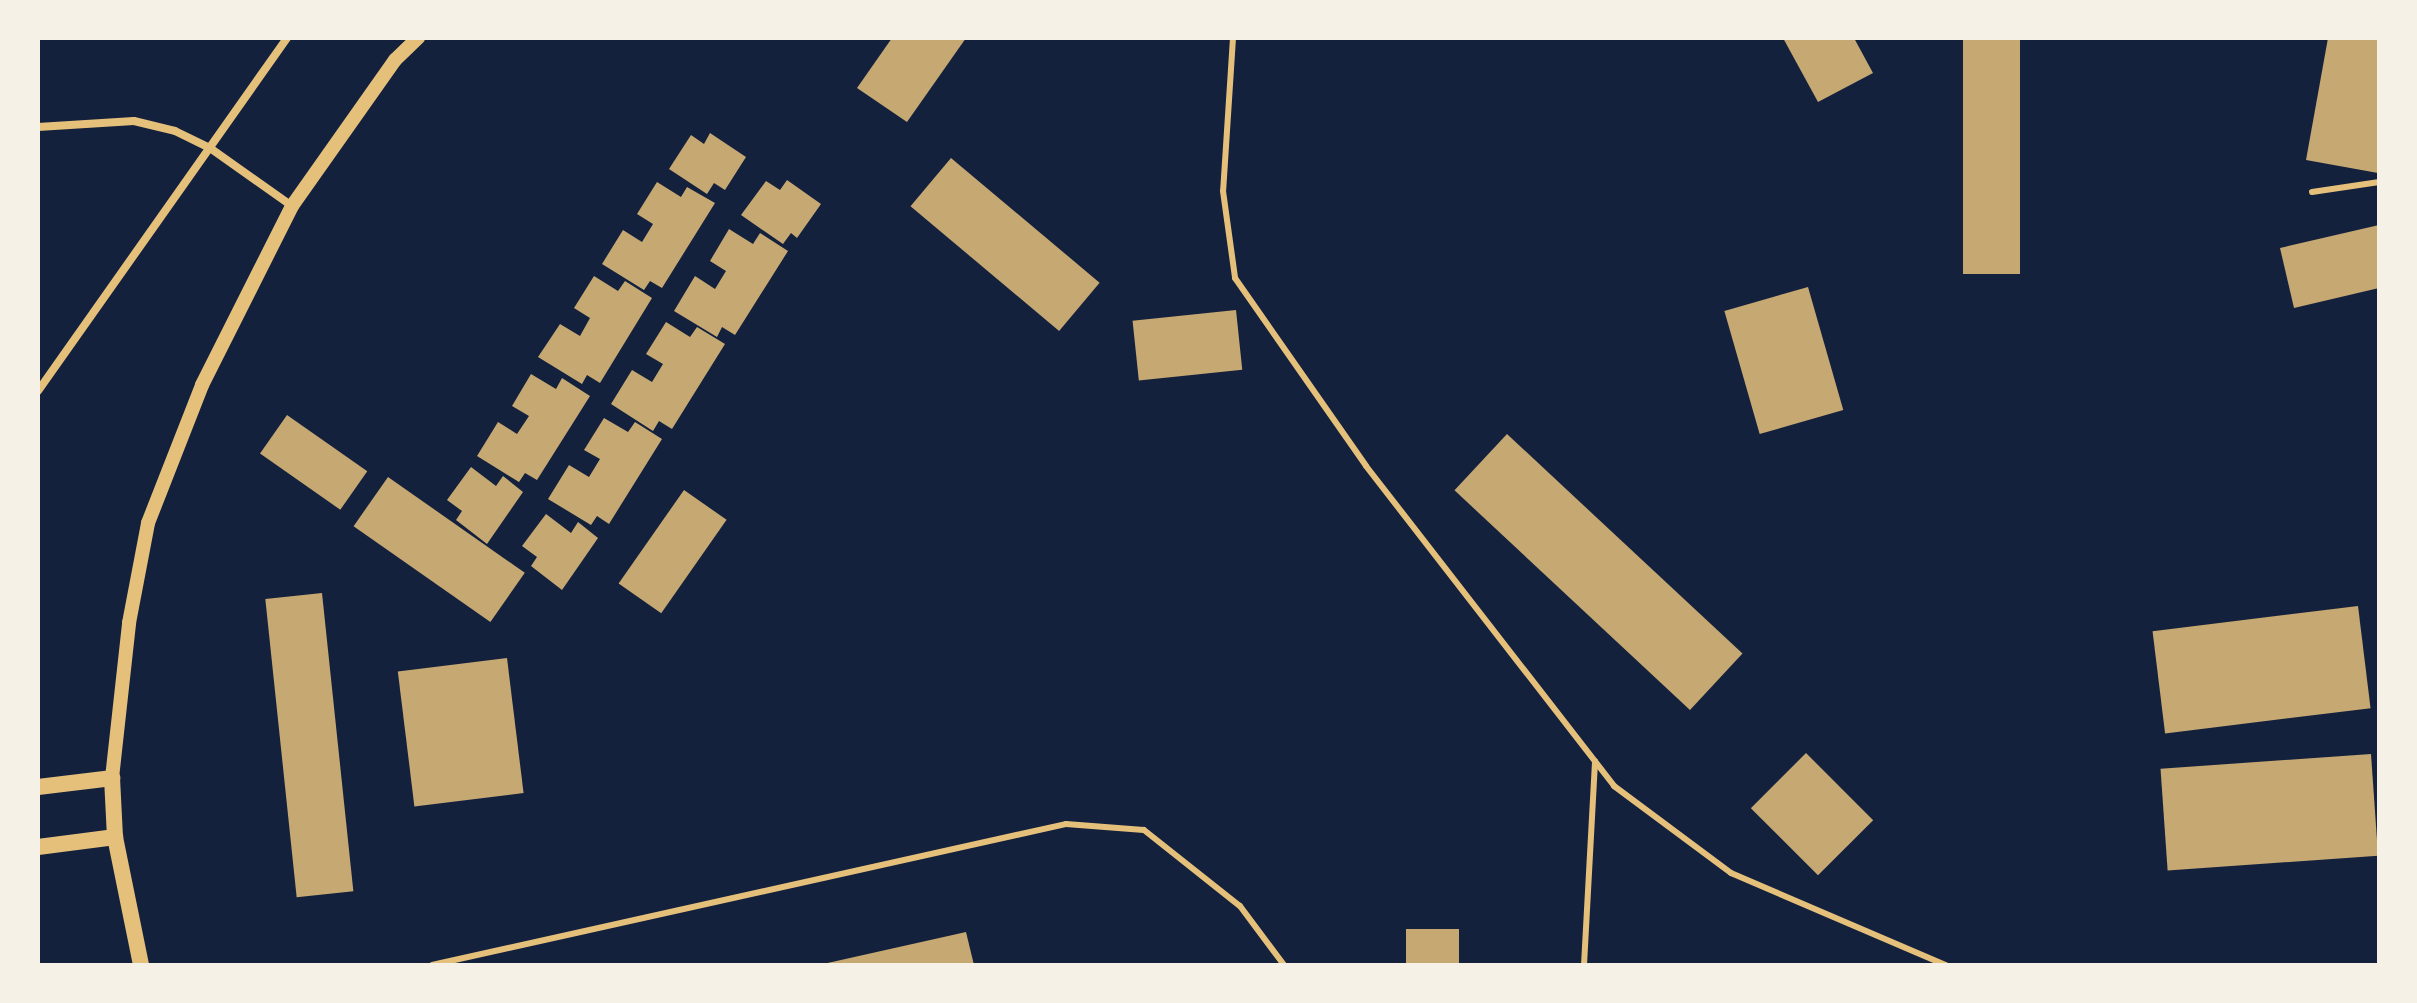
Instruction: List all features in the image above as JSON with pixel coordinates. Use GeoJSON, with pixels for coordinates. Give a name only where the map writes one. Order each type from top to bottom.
{"type":"FeatureCollection","features":[{"type":"Feature","properties":{"kind":"main road"},"geometry":{"type":"LineString","coordinates":[[38,787],[112,778],[115,837],[141,965]]}},
{"type":"Feature","properties":{"kind":"main road"},"geometry":{"type":"LineString","coordinates":[[38,847],[115,837]]}},
{"type":"Feature","properties":{"kind":"street"},"geometry":{"type":"LineString","coordinates":[[38,391],[287,38]]}},
{"type":"Feature","properties":{"kind":"street"},"geometry":{"type":"LineString","coordinates":[[112,778],[129,623],[148,523],[202,385],[292,206],[395,60],[418,38]]}},
{"type":"Feature","properties":{"kind":"street"},"geometry":{"type":"LineString","coordinates":[[38,127],[134,121],[210,148],[292,206]]}},
{"type":"Feature","properties":{"kind":"lane"},"geometry":{"type":"LineString","coordinates":[[1233,38],[1223,191],[1235,278],[1366,466],[1614,786],[1731,873],[1946,965]]}},
{"type":"Feature","properties":{"kind":"lane"},"geometry":{"type":"LineString","coordinates":[[2312,192],[2379,182]]}},
{"type":"Feature","properties":{"kind":"lane"},"geometry":{"type":"LineString","coordinates":[[1584,965],[1595,761]]}},
{"type":"Feature","properties":{"kind":"lane"},"geometry":{"type":"LineString","coordinates":[[432,965],[1066,824],[1144,830],[1240,906],[1284,965]]}},
{"type":"Feature","properties":{"kind":"building"},"geometry":{"type":"Polygon","coordinates":[[[892,38],[966,38],[907,122],[857,88],[892,38]]]}},
{"type":"Feature","properties":{"kind":"building"},"geometry":{"type":"Polygon","coordinates":[[[1783,38],[1854,38],[1873,73],[1818,102],[1783,38]]]}},
{"type":"Feature","properties":{"kind":"building"},"geometry":{"type":"Polygon","coordinates":[[[1963,38],[2020,38],[2020,274],[1963,274],[1963,38]]]}},
{"type":"Feature","properties":{"kind":"building"},"geometry":{"type":"Polygon","coordinates":[[[2328,38],[2379,38],[2378,173],[2306,160],[2328,38]]]}},
{"type":"Feature","properties":{"kind":"building"},"geometry":{"type":"Polygon","coordinates":[[[710,133],[746,157],[725,190],[714,183],[707,194],[669,169],[691,135],[704,144],[710,133]]]}},
{"type":"Feature","properties":{"kind":"building"},"geometry":{"type":"Polygon","coordinates":[[[951,158],[1100,283],[1059,331],[911,206],[951,158]]]}},
{"type":"Feature","properties":{"kind":"building"},"geometry":{"type":"Polygon","coordinates":[[[787,180],[821,204],[797,238],[791,233],[783,244],[741,215],[766,181],[780,190],[787,180]]]}},
{"type":"Feature","properties":{"kind":"building"},"geometry":{"type":"Polygon","coordinates":[[[657,182],[681,197],[687,187],[715,203],[662,288],[650,281],[644,290],[602,264],[623,230],[642,242],[653,224],[637,214],[657,182]]]}},
{"type":"Feature","properties":{"kind":"building"},"geometry":{"type":"Polygon","coordinates":[[[2379,225],[2379,288],[2294,308],[2280,248],[2379,225]]]}},
{"type":"Feature","properties":{"kind":"building"},"geometry":{"type":"Polygon","coordinates":[[[729,229],[753,244],[760,233],[788,251],[735,335],[722,327],[717,337],[674,311],[695,276],[715,289],[726,271],[710,261],[729,229]]]}},
{"type":"Feature","properties":{"kind":"building"},"geometry":{"type":"Polygon","coordinates":[[[594,276],[618,291],[625,281],[652,298],[600,383],[587,375],[582,384],[538,357],[560,324],[580,336],[590,318],[574,308],[594,276]]]}},
{"type":"Feature","properties":{"kind":"building"},"geometry":{"type":"Polygon","coordinates":[[[1808,287],[1843,410],[1760,434],[1724,311],[1808,287]]]}},
{"type":"Feature","properties":{"kind":"building"},"geometry":{"type":"Polygon","coordinates":[[[1236,310],[1242,370],[1139,381],[1133,321],[1236,310]]]}},
{"type":"Feature","properties":{"kind":"building"},"geometry":{"type":"Polygon","coordinates":[[[666,322],[690,337],[697,327],[725,344],[672,429],[659,421],[653,431],[611,404],[632,370],[652,382],[663,364],[646,354],[666,322]]]}},
{"type":"Feature","properties":{"kind":"building"},"geometry":{"type":"Polygon","coordinates":[[[531,374],[556,389],[562,378],[590,396],[537,480],[525,473],[519,482],[477,456],[498,422],[517,434],[529,416],[512,406],[531,374]]]}},
{"type":"Feature","properties":{"kind":"building"},"geometry":{"type":"Polygon","coordinates":[[[287,415],[367,471],[340,510],[260,454],[287,415]]]}},
{"type":"Feature","properties":{"kind":"building"},"geometry":{"type":"Polygon","coordinates":[[[604,418],[628,432],[635,422],[662,439],[609,524],[597,516],[591,525],[548,499],[569,465],[589,477],[600,459],[584,450],[604,418]]]}},
{"type":"Feature","properties":{"kind":"building"},"geometry":{"type":"Polygon","coordinates":[[[1507,434],[1742,654],[1690,710],[1454,490],[1507,434]]]}},
{"type":"Feature","properties":{"kind":"building"},"geometry":{"type":"Polygon","coordinates":[[[471,467],[496,486],[503,476],[523,492],[487,544],[456,520],[462,511],[447,500],[471,467]]]}},
{"type":"Feature","properties":{"kind":"building"},"geometry":{"type":"Polygon","coordinates":[[[388,477],[525,573],[490,622],[354,526],[388,477]]]}},
{"type":"Feature","properties":{"kind":"building"},"geometry":{"type":"Polygon","coordinates":[[[684,490],[727,520],[661,613],[619,583],[684,490]]]}},
{"type":"Feature","properties":{"kind":"building"},"geometry":{"type":"Polygon","coordinates":[[[546,514],[571,533],[578,522],[598,538],[562,590],[531,566],[537,557],[522,546],[546,514]]]}},
{"type":"Feature","properties":{"kind":"building"},"geometry":{"type":"Polygon","coordinates":[[[322,593],[353,891],[297,897],[265,599],[322,593]]]}},
{"type":"Feature","properties":{"kind":"building"},"geometry":{"type":"Polygon","coordinates":[[[2358,606],[2371,708],[2165,733],[2153,631],[2358,606]]]}},
{"type":"Feature","properties":{"kind":"building"},"geometry":{"type":"Polygon","coordinates":[[[507,658],[524,793],[414,806],[398,671],[507,658]]]}},
{"type":"Feature","properties":{"kind":"building"},"geometry":{"type":"Polygon","coordinates":[[[1806,753],[1873,820],[1818,875],[1751,808],[1806,753]]]}},
{"type":"Feature","properties":{"kind":"building"},"geometry":{"type":"Polygon","coordinates":[[[2371,754],[2378,856],[2168,870],[2161,769],[2371,754]]]}},
{"type":"Feature","properties":{"kind":"building"},"geometry":{"type":"Polygon","coordinates":[[[1406,929],[1459,929],[1459,965],[1406,965],[1406,929]]]}},
{"type":"Feature","properties":{"kind":"building"},"geometry":{"type":"Polygon","coordinates":[[[966,932],[974,965],[823,965],[823,964],[966,932]]]}}]}
